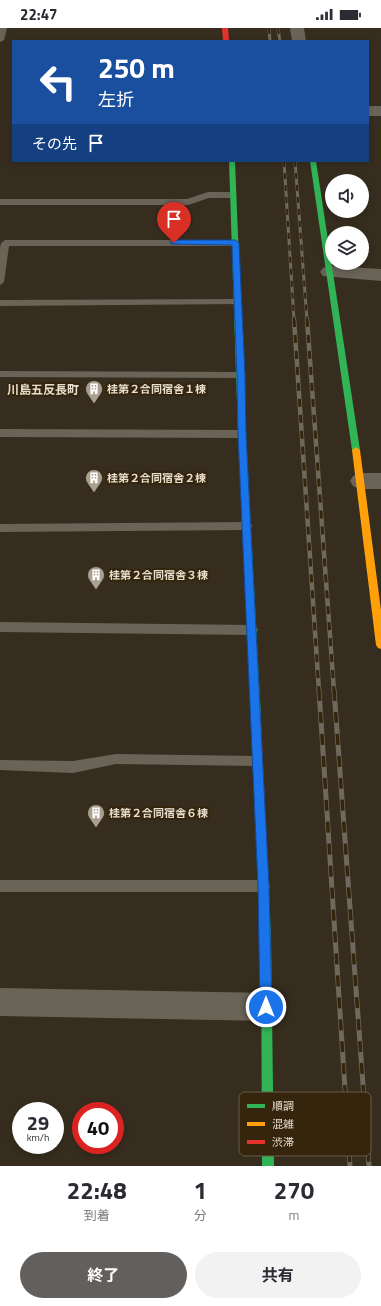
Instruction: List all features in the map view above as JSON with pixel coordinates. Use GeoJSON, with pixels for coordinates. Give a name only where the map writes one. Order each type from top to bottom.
{"type":"FeatureCollection","features":[{"type":"Feature","properties":{"kind":"street"},"geometry":{"type":"LineString","coordinates":[[225,28],[226,40]]}},
{"type":"Feature","properties":{"kind":"street"},"geometry":{"type":"LineString","coordinates":[[297,28],[299,40]]}},
{"type":"Feature","properties":{"kind":"street"},"geometry":{"type":"LineString","coordinates":[[369,111],[381,111]]}},
{"type":"Feature","properties":{"kind":"street"},"geometry":{"type":"LineString","coordinates":[[232,162],[242,434],[264,886],[267,1092]]}},
{"type":"Feature","properties":{"kind":"street"},"geometry":{"type":"LineString","coordinates":[[313,162],[360,481],[381,645]]}},
{"type":"Feature","properties":{"kind":"street"},"geometry":{"type":"LineString","coordinates":[[329,272],[381,274]]}},
{"type":"Feature","properties":{"kind":"street"},"geometry":{"type":"LineString","coordinates":[[360,481],[381,481]]}},
{"type":"Feature","properties":{"kind":"street"},"geometry":{"type":"LineString","coordinates":[[0,1002],[266,1007]]}},
{"type":"Feature","properties":{"kind":"street"},"geometry":{"type":"LineString","coordinates":[[268,1156],[268,1166]]}},
{"type":"Feature","properties":{"kind":"lane"},"geometry":{"type":"LineString","coordinates":[[0,40],[3,28]]}},
{"type":"Feature","properties":{"kind":"lane"},"geometry":{"type":"LineString","coordinates":[[0,202],[188,202],[208,195],[233,195]]}},
{"type":"Feature","properties":{"kind":"lane"},"geometry":{"type":"LineString","coordinates":[[0,282],[3,243],[235,243]]}},
{"type":"Feature","properties":{"kind":"lane"},"geometry":{"type":"LineString","coordinates":[[0,303],[237,302]]}},
{"type":"Feature","properties":{"kind":"lane"},"geometry":{"type":"LineString","coordinates":[[0,374],[241,376]]}},
{"type":"Feature","properties":{"kind":"lane"},"geometry":{"type":"LineString","coordinates":[[0,433],[242,434]]}},
{"type":"Feature","properties":{"kind":"lane"},"geometry":{"type":"LineString","coordinates":[[0,528],[247,526]]}},
{"type":"Feature","properties":{"kind":"lane"},"geometry":{"type":"LineString","coordinates":[[0,628],[252,630]]}},
{"type":"Feature","properties":{"kind":"lane"},"geometry":{"type":"LineString","coordinates":[[0,765],[73,767],[116,759],[257,761]]}},
{"type":"Feature","properties":{"kind":"lane"},"geometry":{"type":"LineString","coordinates":[[0,886],[264,886]]}},
{"type":"Feature","properties":{"kind":"railway"},"geometry":{"type":"LineString","coordinates":[[269,28],[270,40]]}},
{"type":"Feature","properties":{"kind":"railway"},"geometry":{"type":"LineString","coordinates":[[278,28],[280,40]]}},
{"type":"Feature","properties":{"kind":"railway"},"geometry":{"type":"LineString","coordinates":[[284,162],[294,320]]}},
{"type":"Feature","properties":{"kind":"railway"},"geometry":{"type":"LineString","coordinates":[[295,162],[307,320]]}},
{"type":"Feature","properties":{"kind":"railway"},"geometry":{"type":"LineString","coordinates":[[294,319],[319,691]]}},
{"type":"Feature","properties":{"kind":"railway"},"geometry":{"type":"LineString","coordinates":[[307,319],[334,691]]}},
{"type":"Feature","properties":{"kind":"railway"},"geometry":{"type":"LineString","coordinates":[[319,690],[345,1092]]}},
{"type":"Feature","properties":{"kind":"railway"},"geometry":{"type":"LineString","coordinates":[[334,690],[364,1092]]}},
{"type":"Feature","properties":{"kind":"railway"},"geometry":{"type":"LineString","coordinates":[[349,1156],[350,1166]]}},
{"type":"Feature","properties":{"kind":"railway"},"geometry":{"type":"LineString","coordinates":[[368,1156],[369,1166]]}},
{"type":"Feature","properties":{"kind":"traffic: fast"},"geometry":{"type":"LineString","coordinates":[[232,162],[242,434],[256,717]]}},
{"type":"Feature","properties":{"kind":"traffic: fast"},"geometry":{"type":"LineString","coordinates":[[313,162],[356,450]]}},
{"type":"Feature","properties":{"kind":"traffic: fast"},"geometry":{"type":"LineString","coordinates":[[264,897],[266,934],[267,1092]]}},
{"type":"Feature","properties":{"kind":"traffic: fast"},"geometry":{"type":"LineString","coordinates":[[268,1156],[268,1166]]}},
{"type":"Feature","properties":{"kind":"traffic: slow"},"geometry":{"type":"LineString","coordinates":[[356,450],[381,645]]}},
{"type":"Feature","properties":{"kind":"traffic: jam"},"geometry":{"type":"LineString","coordinates":[[225,28],[226,40]]}},
{"type":"Feature","properties":{"kind":"traffic: jam"},"geometry":{"type":"LineString","coordinates":[[256,717],[264,897]]}},
{"type":"Feature","properties":{"kind":"place","name":"桂第２合同宿舎１棟"},"geometry":{"type":"Point","coordinates":[94,404]}},
{"type":"Feature","properties":{"kind":"place","name":"桂第２合同宿舎２棟"},"geometry":{"type":"Point","coordinates":[94,493]}},
{"type":"Feature","properties":{"kind":"place","name":"桂第２合同宿舎３棟"},"geometry":{"type":"Point","coordinates":[96,590]}},
{"type":"Feature","properties":{"kind":"place","name":"桂第２合同宿舎６棟"},"geometry":{"type":"Point","coordinates":[96,828]}},
{"type":"Feature","properties":{"kind":"district","name":"川島五反長町"},"geometry":{"type":"Point","coordinates":[43,389]}},
{"type":"Feature","properties":{"kind":"route"},"geometry":{"type":"LineString","coordinates":[[174,243],[235,243],[242,434],[266,934],[266,1007]]}}]}
